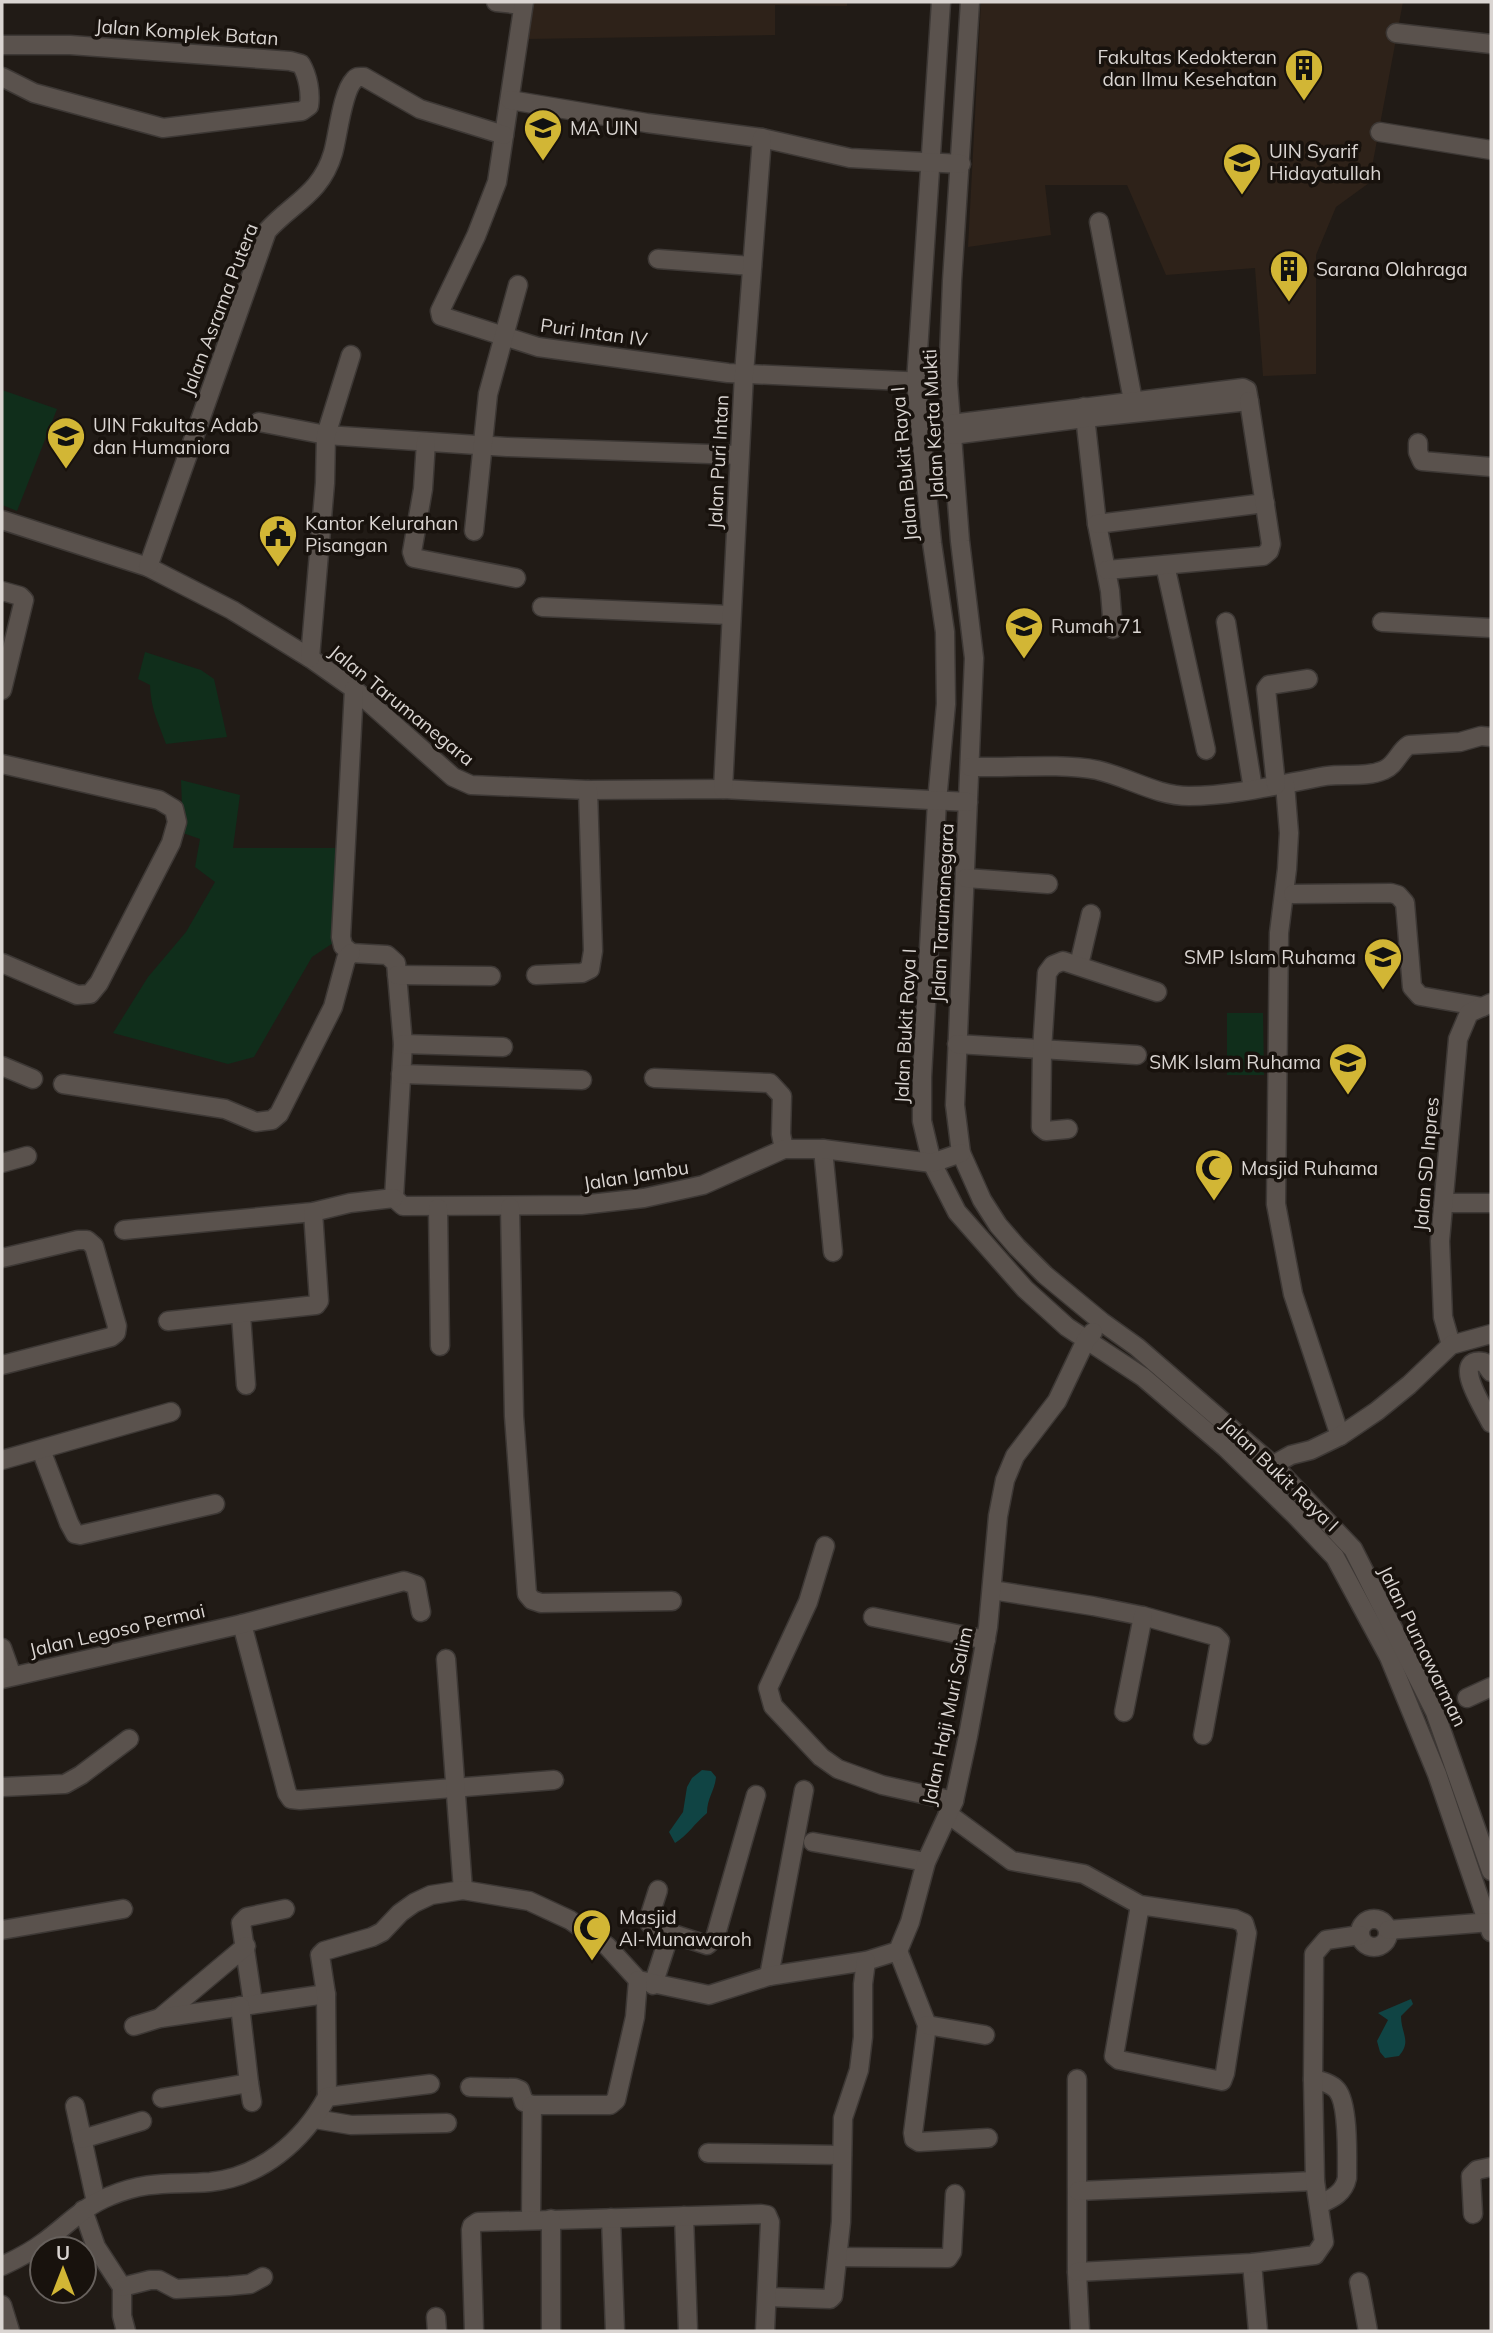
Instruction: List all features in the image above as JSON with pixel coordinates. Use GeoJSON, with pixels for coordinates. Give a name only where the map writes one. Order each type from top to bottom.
{"type":"FeatureCollection","features":[{"type":"Feature","properties":{"kind":"street"},"geometry":{"type":"LineString","coordinates":[[496,2],[523,3],[504,135]]}},
{"type":"Feature","properties":{"kind":"street","name":"Jalan Bukit Raya I"},"geometry":{"type":"LineString","coordinates":[[941,2],[916,382],[932,543],[945,632],[946,704],[953,802],[922,1077],[922,1121],[946,1159],[957,1212],[1025,1289],[1067,1326],[1093,1332],[1226,1448],[1335,1557],[1389,1657],[1437,1774],[1490,1925]]}},
{"type":"Feature","properties":{"kind":"street","name":"Jalan Kerta Mukti"},"geometry":{"type":"LineString","coordinates":[[953,802],[970,767],[974,658],[960,541],[948,383],[970,2]]}},
{"type":"Feature","properties":{"kind":"street"},"geometry":{"type":"LineString","coordinates":[[1396,33],[1491,44]]}},
{"type":"Feature","properties":{"kind":"street","name":"Jalan Komplek Batan"},"geometry":{"type":"LineString","coordinates":[[2,44],[70,45],[290,61],[302,65],[307,73],[310,100],[309,106],[302,111],[163,128],[34,93],[2,77]]}},
{"type":"Feature","properties":{"kind":"street","name":"Jalan Asrama Putera"},"geometry":{"type":"LineString","coordinates":[[148,567],[267,231],[307,197],[324,176],[353,80],[364,77],[420,109],[504,135]]}},
{"type":"Feature","properties":{"kind":"street"},"geometry":{"type":"LineString","coordinates":[[510,100],[762,138],[850,158],[961,158]]}},
{"type":"Feature","properties":{"kind":"street"},"geometry":{"type":"LineString","coordinates":[[1380,132],[1491,149]]}},
{"type":"Feature","properties":{"kind":"street","name":"Puri Intan IV"},"geometry":{"type":"LineString","coordinates":[[504,135],[497,182],[477,236],[440,311],[441,316],[504,338],[551,349],[744,374],[948,383]]}},
{"type":"Feature","properties":{"kind":"street","name":"Jalan Puri Intan"},"geometry":{"type":"LineString","coordinates":[[723,789],[744,374],[762,138]]}},
{"type":"Feature","properties":{"kind":"street"},"geometry":{"type":"LineString","coordinates":[[1099,222],[1135,408]]}},
{"type":"Feature","properties":{"kind":"street"},"geometry":{"type":"LineString","coordinates":[[658,260],[752,266]]}},
{"type":"Feature","properties":{"kind":"street"},"geometry":{"type":"LineString","coordinates":[[924,282],[952,281]]}},
{"type":"Feature","properties":{"kind":"street"},"geometry":{"type":"LineString","coordinates":[[474,531],[488,394],[519,285]]}},
{"type":"Feature","properties":{"kind":"street"},"geometry":{"type":"LineString","coordinates":[[310,658],[325,483],[326,435],[351,355]]}},
{"type":"Feature","properties":{"kind":"street"},"geometry":{"type":"LineString","coordinates":[[952,429],[1135,408],[1243,388],[1247,390],[1271,544],[1269,551],[1263,556],[1107,570]]}},
{"type":"Feature","properties":{"kind":"street"},"geometry":{"type":"LineString","coordinates":[[1084,413],[1113,628]]}},
{"type":"Feature","properties":{"kind":"street"},"geometry":{"type":"LineString","coordinates":[[260,422],[326,435],[426,442],[740,455]]}},
{"type":"Feature","properties":{"kind":"street"},"geometry":{"type":"LineString","coordinates":[[426,442],[423,489],[412,552],[414,558],[516,578]]}},
{"type":"Feature","properties":{"kind":"street"},"geometry":{"type":"LineString","coordinates":[[1418,443],[1422,461],[1491,467]]}},
{"type":"Feature","properties":{"kind":"street"},"geometry":{"type":"LineString","coordinates":[[1097,524],[1265,503]]}},
{"type":"Feature","properties":{"kind":"street","name":"Jalan Tarumanegara"},"geometry":{"type":"LineString","coordinates":[[2,520],[148,567],[232,610],[310,658],[354,689],[461,782],[471,786],[588,790],[723,789],[953,802],[966,878],[955,1105],[946,1159],[982,1200],[1017,1247],[1045,1275],[1093,1332],[1137,1347],[1273,1465]]}},
{"type":"Feature","properties":{"kind":"street"},"geometry":{"type":"LineString","coordinates":[[932,543],[960,541]]}},
{"type":"Feature","properties":{"kind":"street"},"geometry":{"type":"LineString","coordinates":[[1165,565],[1206,750]]}},
{"type":"Feature","properties":{"kind":"street"},"geometry":{"type":"LineString","coordinates":[[2,591],[20,596],[24,600],[2,690]]}},
{"type":"Feature","properties":{"kind":"street"},"geometry":{"type":"LineString","coordinates":[[542,607],[730,615]]}},
{"type":"Feature","properties":{"kind":"street"},"geometry":{"type":"LineString","coordinates":[[1226,622],[1253,789]]}},
{"type":"Feature","properties":{"kind":"street"},"geometry":{"type":"LineString","coordinates":[[1382,622],[1491,628]]}},
{"type":"Feature","properties":{"kind":"street"},"geometry":{"type":"LineString","coordinates":[[1308,679],[1269,685],[1266,689],[1289,833],[1279,933],[1276,1204],[1293,1294],[1340,1436]]}},
{"type":"Feature","properties":{"kind":"street"},"geometry":{"type":"LineString","coordinates":[[124,1230],[313,1212],[394,1198],[403,1044],[396,963],[387,955],[351,953],[344,946],[341,937],[354,689]]}},
{"type":"Feature","properties":{"kind":"street"},"geometry":{"type":"LineString","coordinates":[[970,767],[1077,768],[1097,771],[1172,795],[1189,796],[1253,789],[1332,775],[1376,773],[1392,765],[1403,748],[1417,743],[1460,742],[1481,736],[1491,737]]}},
{"type":"Feature","properties":{"kind":"street"},"geometry":{"type":"LineString","coordinates":[[2,764],[159,800],[174,809],[177,822],[171,843],[95,990],[90,994],[77,995],[2,963]]}},
{"type":"Feature","properties":{"kind":"street"},"geometry":{"type":"LineString","coordinates":[[536,975],[582,973],[590,969],[593,951],[588,790]]}},
{"type":"Feature","properties":{"kind":"street"},"geometry":{"type":"LineString","coordinates":[[966,878],[1048,884]]}},
{"type":"Feature","properties":{"kind":"street"},"geometry":{"type":"LineString","coordinates":[[1293,894],[1398,895],[1405,903],[1412,987],[1415,992],[1420,996],[1487,1005]]}},
{"type":"Feature","properties":{"kind":"street"},"geometry":{"type":"LineString","coordinates":[[1079,965],[1091,914]]}},
{"type":"Feature","properties":{"kind":"street"},"geometry":{"type":"LineString","coordinates":[[63,1084],[225,1109],[256,1122],[272,1120],[279,1114],[333,1007],[346,958],[351,953]]}},
{"type":"Feature","properties":{"kind":"street"},"geometry":{"type":"LineString","coordinates":[[1068,1129],[1046,1131],[1041,1127],[1047,973],[1053,965],[1063,961],[1157,992]]}},
{"type":"Feature","properties":{"kind":"street"},"geometry":{"type":"LineString","coordinates":[[397,975],[491,976]]}},
{"type":"Feature","properties":{"kind":"street","name":"Jalan SD Inpres"},"geometry":{"type":"LineString","coordinates":[[1451,1345],[1443,1317],[1440,1241],[1458,1039],[1469,1013],[1487,1005]]}},
{"type":"Feature","properties":{"kind":"street"},"geometry":{"type":"LineString","coordinates":[[403,1044],[503,1047]]}},
{"type":"Feature","properties":{"kind":"street"},"geometry":{"type":"LineString","coordinates":[[957,1044],[1137,1055]]}},
{"type":"Feature","properties":{"kind":"street"},"geometry":{"type":"LineString","coordinates":[[2,1066],[33,1079]]}},
{"type":"Feature","properties":{"kind":"street"},"geometry":{"type":"LineString","coordinates":[[401,1073],[582,1080]]}},
{"type":"Feature","properties":{"kind":"street"},"geometry":{"type":"LineString","coordinates":[[654,1078],[770,1083],[782,1096],[781,1134],[784,1149]]}},
{"type":"Feature","properties":{"kind":"street","name":"Jalan Jambu"},"geometry":{"type":"LineString","coordinates":[[394,1198],[403,1206],[438,1208],[581,1205],[645,1198],[703,1185],[784,1149],[823,1149],[946,1159]]}},
{"type":"Feature","properties":{"kind":"street"},"geometry":{"type":"LineString","coordinates":[[823,1149],[833,1252]]}},
{"type":"Feature","properties":{"kind":"street"},"geometry":{"type":"LineString","coordinates":[[2,1163],[27,1156]]}},
{"type":"Feature","properties":{"kind":"street"},"geometry":{"type":"LineString","coordinates":[[957,1212],[982,1200]]}},
{"type":"Feature","properties":{"kind":"street"},"geometry":{"type":"LineString","coordinates":[[1444,1203],[1491,1203]]}},
{"type":"Feature","properties":{"kind":"street"},"geometry":{"type":"LineString","coordinates":[[510,1207],[514,1416],[527,1594],[532,1600],[541,1603],[672,1601]]}},
{"type":"Feature","properties":{"kind":"street"},"geometry":{"type":"LineString","coordinates":[[438,1208],[440,1346]]}},
{"type":"Feature","properties":{"kind":"street"},"geometry":{"type":"LineString","coordinates":[[168,1321],[313,1306],[319,1301],[313,1212]]}},
{"type":"Feature","properties":{"kind":"street"},"geometry":{"type":"LineString","coordinates":[[2,1258],[87,1240],[94,1246],[117,1326],[116,1333],[111,1337],[2,1365]]}},
{"type":"Feature","properties":{"kind":"street"},"geometry":{"type":"LineString","coordinates":[[241,1315],[246,1385]]}},
{"type":"Feature","properties":{"kind":"street","name":"Jalan Haji Muri Salim"},"geometry":{"type":"LineString","coordinates":[[898,1951],[910,1922],[926,1863],[951,1807],[986,1640],[998,1516],[1005,1480],[1015,1456],[1057,1401],[1093,1332]]}},
{"type":"Feature","properties":{"kind":"street"},"geometry":{"type":"LineString","coordinates":[[1273,1465],[1340,1436],[1409,1385],[1451,1345],[1491,1334]]}},
{"type":"Feature","properties":{"kind":"street"},"geometry":{"type":"LineString","coordinates":[[1488,1367],[1473,1362],[1468,1376],[1491,1423]]}},
{"type":"Feature","properties":{"kind":"street"},"geometry":{"type":"LineString","coordinates":[[2,1460],[171,1412]]}},
{"type":"Feature","properties":{"kind":"street"},"geometry":{"type":"LineString","coordinates":[[41,1450],[75,1534],[215,1504]]}},
{"type":"Feature","properties":{"kind":"street","name":"Jalan Purnawarman"},"geometry":{"type":"LineString","coordinates":[[1273,1465],[1353,1549],[1436,1712],[1491,1871]]}},
{"type":"Feature","properties":{"kind":"street"},"geometry":{"type":"LineString","coordinates":[[825,1546],[811,1593],[768,1688],[773,1706],[821,1757],[838,1769],[951,1807],[1012,1861],[1084,1874],[1139,1905],[1234,1919],[1244,1923],[1247,1933],[1222,2081],[1119,2060],[1114,2056],[1139,1905]]}},
{"type":"Feature","properties":{"kind":"street","name":"Jalan Legoso Permai"},"geometry":{"type":"LineString","coordinates":[[7,1677],[242,1624],[404,1581],[416,1585],[421,1612]]}},
{"type":"Feature","properties":{"kind":"street"},"geometry":{"type":"LineString","coordinates":[[992,1590],[1143,1616],[1215,1636],[1220,1641],[1203,1735]]}},
{"type":"Feature","properties":{"kind":"street"},"geometry":{"type":"LineString","coordinates":[[1124,1712],[1143,1616]]}},
{"type":"Feature","properties":{"kind":"street"},"geometry":{"type":"LineString","coordinates":[[873,1617],[986,1640]]}},
{"type":"Feature","properties":{"kind":"street"},"geometry":{"type":"LineString","coordinates":[[242,1624],[287,1793],[291,1798],[300,1800],[554,1780]]}},
{"type":"Feature","properties":{"kind":"street"},"geometry":{"type":"LineString","coordinates":[[2,1648],[7,1677]]}},
{"type":"Feature","properties":{"kind":"street"},"geometry":{"type":"LineString","coordinates":[[446,1659],[463,1890]]}},
{"type":"Feature","properties":{"kind":"street"},"geometry":{"type":"LineString","coordinates":[[1467,1698],[1491,1687]]}},
{"type":"Feature","properties":{"kind":"street"},"geometry":{"type":"LineString","coordinates":[[2,1787],[65,1784],[129,1739]]}},
{"type":"Feature","properties":{"kind":"street"},"geometry":{"type":"LineString","coordinates":[[1437,1774],[1456,1771]]}},
{"type":"Feature","properties":{"kind":"street"},"geometry":{"type":"LineString","coordinates":[[769,1976],[804,1790]]}},
{"type":"Feature","properties":{"kind":"street"},"geometry":{"type":"LineString","coordinates":[[658,1890],[649,1918],[650,1924],[707,1945],[715,1938],[756,1795]]}},
{"type":"Feature","properties":{"kind":"street"},"geometry":{"type":"LineString","coordinates":[[813,1842],[926,1863]]}},
{"type":"Feature","properties":{"kind":"street"},"geometry":{"type":"LineString","coordinates":[[2,2266],[45,2241],[90,2206],[135,2187],[159,2182],[210,2182],[255,2170],[274,2158],[314,2119],[327,2097],[326,1994],[319,1959],[324,1951],[382,1932],[400,1913],[432,1895],[463,1890],[529,1902],[570,1920],[607,1946],[645,1983],[709,1995],[769,1976],[866,1961],[898,1951],[926,2025],[914,2139],[919,2142],[988,2138]]}},
{"type":"Feature","properties":{"kind":"street"},"geometry":{"type":"LineString","coordinates":[[2,1930],[123,1909]]}},
{"type":"Feature","properties":{"kind":"street"},"geometry":{"type":"LineString","coordinates":[[252,2102],[249,2083],[246,1946],[241,1923],[245,1918],[285,1909]]}},
{"type":"Feature","properties":{"kind":"street"},"geometry":{"type":"LineString","coordinates":[[1077,2272],[1252,2263],[1315,2255],[1324,2242],[1320,2204],[1314,2182],[1314,1954],[1326,1940],[1360,1936],[1364,1944],[1372,1947],[1381,1946],[1387,1939],[1388,1930],[1490,1925]]}},
{"type":"Feature","properties":{"kind":"street"},"geometry":{"type":"LineString","coordinates":[[470,2087],[515,2088],[520,2090],[524,2102],[532,2105],[610,2105],[616,2100],[645,1983],[670,1933]]}},
{"type":"Feature","properties":{"kind":"street"},"geometry":{"type":"LineString","coordinates":[[160,2018],[246,1946]]}},
{"type":"Feature","properties":{"kind":"street"},"geometry":{"type":"LineString","coordinates":[[767,2297],[833,2297],[842,2194],[843,2118],[859,2070],[866,1961]]}},
{"type":"Feature","properties":{"kind":"street"},"geometry":{"type":"LineString","coordinates":[[134,2026],[160,2018],[326,1994]]}},
{"type":"Feature","properties":{"kind":"street"},"geometry":{"type":"LineString","coordinates":[[926,2025],[985,2035]]}},
{"type":"Feature","properties":{"kind":"street"},"geometry":{"type":"LineString","coordinates":[[1313,2078],[1327,2082],[1339,2091],[1345,2115],[1345,2187],[1335,2197],[1320,2204]]}},
{"type":"Feature","properties":{"kind":"street"},"geometry":{"type":"LineString","coordinates":[[1077,2079],[1077,2272],[1080,2331]]}},
{"type":"Feature","properties":{"kind":"street"},"geometry":{"type":"LineString","coordinates":[[162,2098],[249,2083]]}},
{"type":"Feature","properties":{"kind":"street"},"geometry":{"type":"LineString","coordinates":[[327,2097],[430,2084]]}},
{"type":"Feature","properties":{"kind":"street"},"geometry":{"type":"LineString","coordinates":[[531,2220],[532,2105]]}},
{"type":"Feature","properties":{"kind":"street"},"geometry":{"type":"LineString","coordinates":[[75,2106],[96,2247],[122,2287],[126,2331]]}},
{"type":"Feature","properties":{"kind":"street"},"geometry":{"type":"LineString","coordinates":[[314,2119],[351,2125],[447,2123]]}},
{"type":"Feature","properties":{"kind":"street"},"geometry":{"type":"LineString","coordinates":[[82,2139],[142,2121]]}},
{"type":"Feature","properties":{"kind":"street"},"geometry":{"type":"LineString","coordinates":[[708,2153],[842,2155]]}},
{"type":"Feature","properties":{"kind":"street"},"geometry":{"type":"LineString","coordinates":[[1474,2214],[1471,2176],[1478,2170],[1491,2167]]}},
{"type":"Feature","properties":{"kind":"street"},"geometry":{"type":"LineString","coordinates":[[1078,2191],[1314,2182]]}},
{"type":"Feature","properties":{"kind":"street"},"geometry":{"type":"LineString","coordinates":[[838,2258],[948,2258],[953,2252],[955,2193]]}},
{"type":"Feature","properties":{"kind":"street"},"geometry":{"type":"LineString","coordinates":[[474,2331],[472,2226],[478,2222],[767,2215],[770,2222],[765,2331]]}},
{"type":"Feature","properties":{"kind":"street"},"geometry":{"type":"LineString","coordinates":[[684,2216],[688,2331]]}},
{"type":"Feature","properties":{"kind":"street"},"geometry":{"type":"LineString","coordinates":[[611,2218],[615,2331]]}},
{"type":"Feature","properties":{"kind":"street"},"geometry":{"type":"LineString","coordinates":[[551,2220],[551,2331]]}},
{"type":"Feature","properties":{"kind":"street"},"geometry":{"type":"LineString","coordinates":[[1252,2263],[1258,2331]]}},
{"type":"Feature","properties":{"kind":"street"},"geometry":{"type":"LineString","coordinates":[[122,2287],[150,2280],[159,2280],[176,2289],[229,2286],[250,2284],[263,2277]]}},
{"type":"Feature","properties":{"kind":"street"},"geometry":{"type":"LineString","coordinates":[[1359,2282],[1368,2331]]}},
{"type":"Feature","properties":{"kind":"street"},"geometry":{"type":"LineString","coordinates":[[2,2305],[10,2331]]}},
{"type":"Feature","properties":{"kind":"shaded area"},"geometry":{"type":"Polygon","coordinates":[[[528,2],[847,2],[847,6],[775,5],[775,35],[527,39],[528,2]]]}},
{"type":"Feature","properties":{"kind":"shaded area","name":"UIN Syarif Hidayatullah"},"geometry":{"type":"Polygon","coordinates":[[[981,2],[1403,2],[1369,183],[1336,207],[1316,255],[1316,374],[1263,376],[1255,268],[1166,275],[1127,185],[1045,185],[1051,235],[968,247],[981,2]]]}},
{"type":"Feature","properties":{"kind":"green space"},"geometry":{"type":"Polygon","coordinates":[[[2,390],[57,409],[17,511],[2,505],[2,390]]]}},
{"type":"Feature","properties":{"kind":"green space"},"geometry":{"type":"Polygon","coordinates":[[[145,652],[201,670],[214,679],[227,737],[166,744],[153,709],[150,685],[138,679],[145,652]]]}},
{"type":"Feature","properties":{"kind":"green space"},"geometry":{"type":"Polygon","coordinates":[[[181,780],[240,795],[233,848],[336,848],[333,943],[312,957],[254,1057],[228,1064],[113,1033],[148,977],[186,932],[215,882],[195,867],[200,839],[183,833],[181,780]]]}},
{"type":"Feature","properties":{"kind":"green space"},"geometry":{"type":"Polygon","coordinates":[[[1227,1013],[1263,1013],[1264,1075],[1227,1075],[1227,1013]]]}},
{"type":"Feature","properties":{"kind":"water"},"geometry":{"type":"Polygon","coordinates":[[[702,1770],[711,1771],[716,1777],[707,1813],[675,1843],[669,1832],[683,1812],[687,1787],[692,1778],[702,1770]]]}},
{"type":"Feature","properties":{"kind":"water"},"geometry":{"type":"Polygon","coordinates":[[[1411,1999],[1413,2004],[1401,2016],[1405,2041],[1403,2051],[1399,2056],[1385,2058],[1377,2041],[1388,2020],[1378,2013],[1411,1999]]]}},
{"type":"Feature","properties":{"kind":"place","name":"Fakultas Kedokteran dan Ilmu Kesehatan"},"geometry":{"type":"Point","coordinates":[1304,102]}},
{"type":"Feature","properties":{"kind":"place","name":"MA UIN"},"geometry":{"type":"Point","coordinates":[543,162]}},
{"type":"Feature","properties":{"kind":"place","name":"UIN Syarif Hidayatullah"},"geometry":{"type":"Point","coordinates":[1242,196]}},
{"type":"Feature","properties":{"kind":"place","name":"Sarana Olahraga"},"geometry":{"type":"Point","coordinates":[1289,303]}},
{"type":"Feature","properties":{"kind":"place","name":"UIN Fakultas Adab dan Humaniora"},"geometry":{"type":"Point","coordinates":[66,470]}},
{"type":"Feature","properties":{"kind":"place","name":"Kantor Kelurahan Pisangan"},"geometry":{"type":"Point","coordinates":[278,568]}},
{"type":"Feature","properties":{"kind":"place","name":"Rumah 71"},"geometry":{"type":"Point","coordinates":[1024,660]}},
{"type":"Feature","properties":{"kind":"place","name":"SMP Islam Ruhama"},"geometry":{"type":"Point","coordinates":[1383,991]}},
{"type":"Feature","properties":{"kind":"place","name":"SMK Islam Ruhama"},"geometry":{"type":"Point","coordinates":[1348,1096]}},
{"type":"Feature","properties":{"kind":"place","name":"Masjid Ruhama"},"geometry":{"type":"Point","coordinates":[1214,1202]}},
{"type":"Feature","properties":{"kind":"place","name":"Masjid Al-Munawaroh"},"geometry":{"type":"Point","coordinates":[592,1962]}}]}
